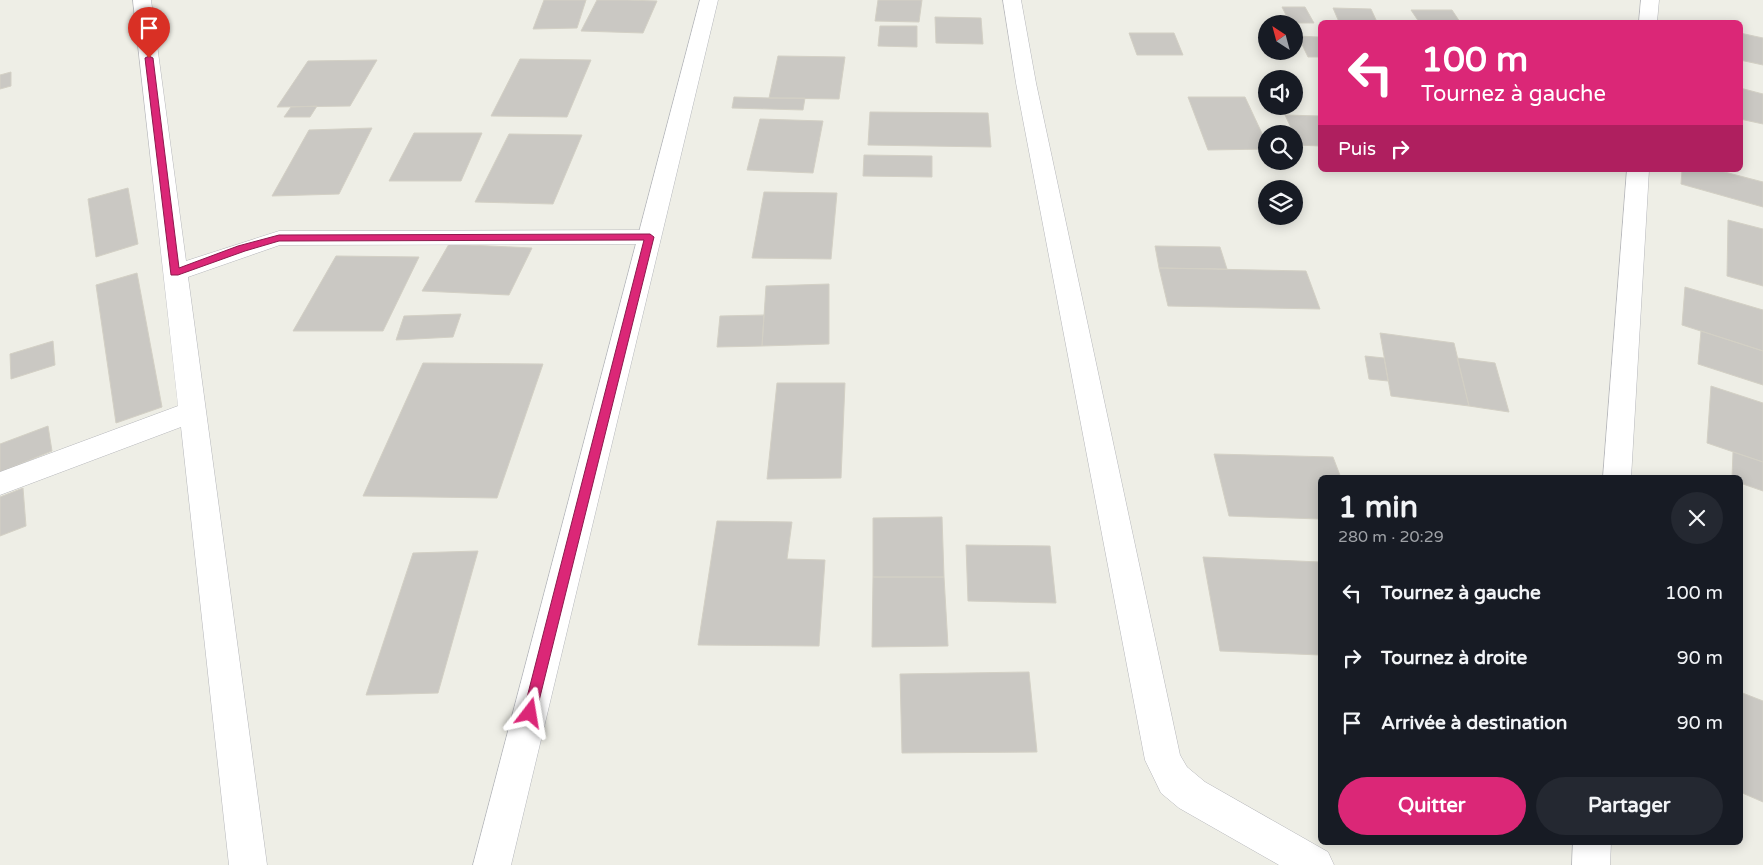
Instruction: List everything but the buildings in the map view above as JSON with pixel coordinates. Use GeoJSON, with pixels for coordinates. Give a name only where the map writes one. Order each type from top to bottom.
{"type":"FeatureCollection","features":[{"type":"Feature","properties":{"kind":"street"},"geometry":{"type":"LineString","coordinates":[[142,0],[248,865]]}},
{"type":"Feature","properties":{"kind":"street"},"geometry":{"type":"LineString","coordinates":[[492,865],[709,0]]}},
{"type":"Feature","properties":{"kind":"street"},"geometry":{"type":"LineString","coordinates":[[1012,0],[1028,93],[1163,760],[1174,780],[1192,795],[1315,865]]}},
{"type":"Feature","properties":{"kind":"street"},"geometry":{"type":"LineString","coordinates":[[1648,20],[1650,0]]}},
{"type":"Feature","properties":{"kind":"street"},"geometry":{"type":"LineString","coordinates":[[1617,475],[1638,172]]}},
{"type":"Feature","properties":{"kind":"street"},"geometry":{"type":"LineString","coordinates":[[175,273],[241,248],[279,238],[650,237]]}},
{"type":"Feature","properties":{"kind":"street"},"geometry":{"type":"LineString","coordinates":[[0,484],[192,412]]}},
{"type":"Feature","properties":{"kind":"street"},"geometry":{"type":"LineString","coordinates":[[1591,865],[1592,845]]}},
{"type":"Feature","properties":{"kind":"route"},"geometry":{"type":"LineString","coordinates":[[149,58],[175,273],[241,248],[279,238],[650,237],[530,713]]}}]}
